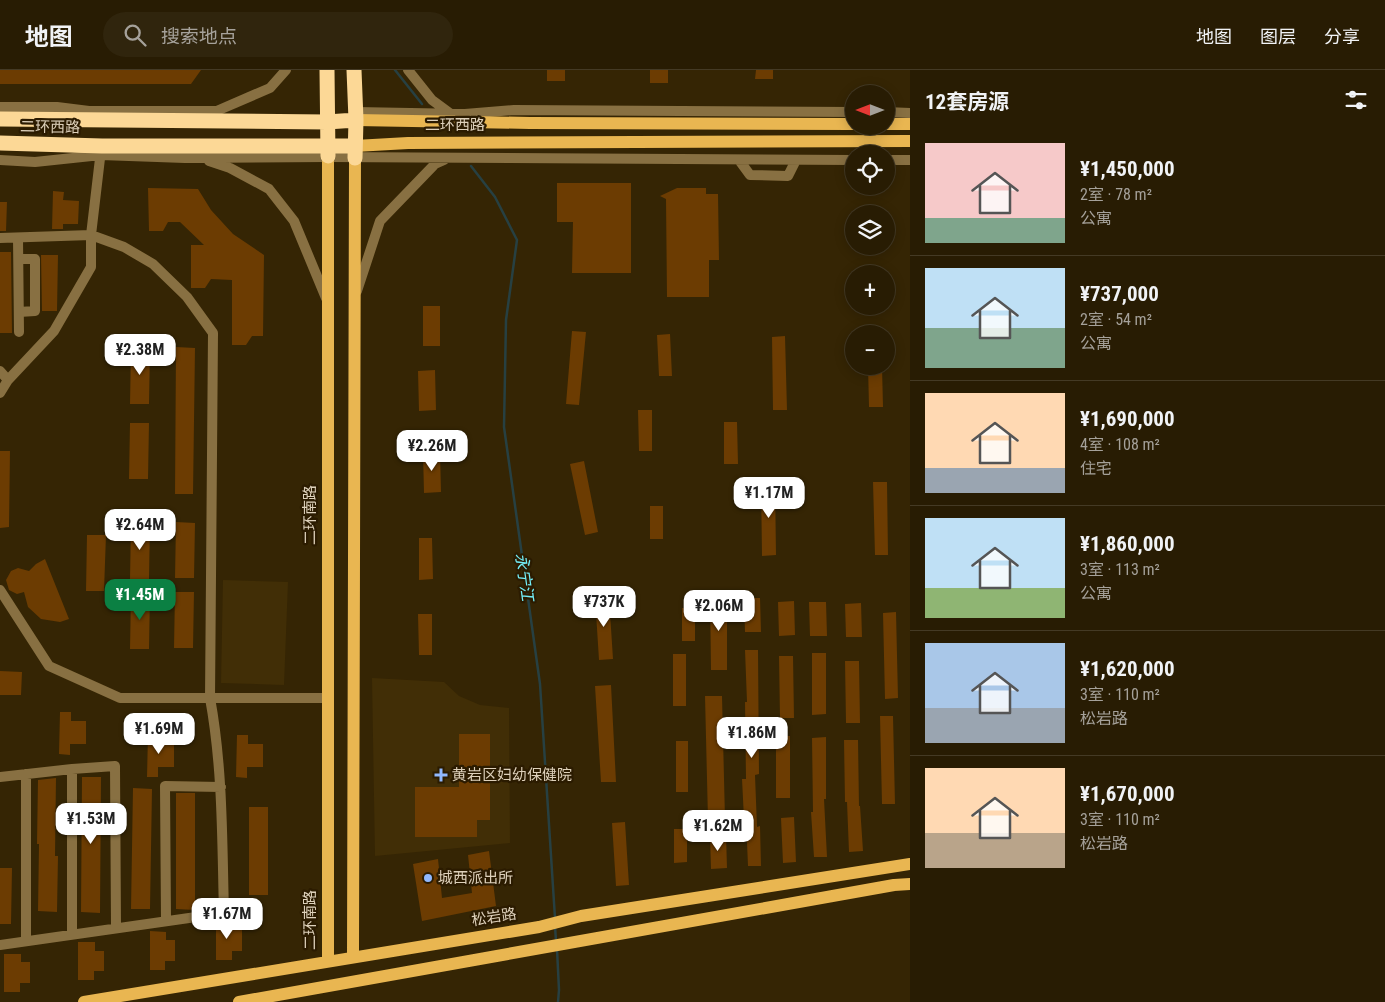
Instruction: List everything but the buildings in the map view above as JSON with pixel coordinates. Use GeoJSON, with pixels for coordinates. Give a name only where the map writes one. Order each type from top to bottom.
{"type":"FeatureCollection","features":[{"type":"Feature","properties":{"kind":"highway","name":"二环南路"},"geometry":{"type":"LineString","coordinates":[[327,70],[328,152]]}},
{"type":"Feature","properties":{"kind":"highway"},"geometry":{"type":"LineString","coordinates":[[354,70],[355,152]]}},
{"type":"Feature","properties":{"kind":"highway","name":"二环西路"},"geometry":{"type":"LineString","coordinates":[[0,119],[327,122],[356,116]]}},
{"type":"Feature","properties":{"kind":"highway","name":"二环西路"},"geometry":{"type":"LineString","coordinates":[[0,144],[101,150],[355,152]]}},
{"type":"Feature","properties":{"kind":"main road","name":"二环西路"},"geometry":{"type":"LineString","coordinates":[[356,116],[540,123],[845,124]]}},
{"type":"Feature","properties":{"kind":"main road"},"geometry":{"type":"LineString","coordinates":[[895,124],[910,124]]}},
{"type":"Feature","properties":{"kind":"main road","name":"二环西路"},"geometry":{"type":"LineString","coordinates":[[355,152],[408,142],[910,141]]}},
{"type":"Feature","properties":{"kind":"main road","name":"二环南路"},"geometry":{"type":"LineString","coordinates":[[328,152],[328,961]]}},
{"type":"Feature","properties":{"kind":"main road"},"geometry":{"type":"LineString","coordinates":[[353,956],[355,152]]}},
{"type":"Feature","properties":{"kind":"main road","name":"松岩路"},"geometry":{"type":"LineString","coordinates":[[84,1002],[539,926],[582,916],[910,864]]}},
{"type":"Feature","properties":{"kind":"main road"},"geometry":{"type":"LineString","coordinates":[[239,1002],[894,885],[910,884]]}},
{"type":"Feature","properties":{"kind":"street"},"geometry":{"type":"LineString","coordinates":[[193,121],[270,88],[286,70]]}},
{"type":"Feature","properties":{"kind":"street"},"geometry":{"type":"LineString","coordinates":[[408,70],[432,100],[450,114]]}},
{"type":"Feature","properties":{"kind":"street"},"geometry":{"type":"LineString","coordinates":[[0,107],[57,107],[89,111],[217,111]]}},
{"type":"Feature","properties":{"kind":"street"},"geometry":{"type":"LineString","coordinates":[[356,116],[450,114],[514,110],[845,112]]}},
{"type":"Feature","properties":{"kind":"street"},"geometry":{"type":"LineString","coordinates":[[895,112],[910,113]]}},
{"type":"Feature","properties":{"kind":"street"},"geometry":{"type":"LineString","coordinates":[[0,160],[35,162],[101,150],[199,158],[328,152]]}},
{"type":"Feature","properties":{"kind":"street"},"geometry":{"type":"LineString","coordinates":[[0,393],[8,380],[54,331],[91,267],[91,235],[101,150]]}},
{"type":"Feature","properties":{"kind":"street"},"geometry":{"type":"LineString","coordinates":[[355,152],[448,158],[845,160]]}},
{"type":"Feature","properties":{"kind":"street"},"geometry":{"type":"LineString","coordinates":[[199,158],[230,168],[269,189],[294,221],[328,302]]}},
{"type":"Feature","properties":{"kind":"street"},"geometry":{"type":"LineString","coordinates":[[354,299],[380,221],[435,164],[448,158]]}},
{"type":"Feature","properties":{"kind":"street"},"geometry":{"type":"LineString","coordinates":[[738,160],[750,175],[788,176],[796,160]]}},
{"type":"Feature","properties":{"kind":"street"},"geometry":{"type":"LineString","coordinates":[[895,160],[910,160]]}},
{"type":"Feature","properties":{"kind":"street"},"geometry":{"type":"LineString","coordinates":[[0,238],[91,235],[124,247],[153,264],[187,297],[213,333],[210,698],[216,731],[221,787],[224,913],[0,945]]}},
{"type":"Feature","properties":{"kind":"street"},"geometry":{"type":"LineString","coordinates":[[18,238],[19,332]]}},
{"type":"Feature","properties":{"kind":"street"},"geometry":{"type":"LineString","coordinates":[[19,259],[35,259],[35,311],[19,312]]}},
{"type":"Feature","properties":{"kind":"street"},"geometry":{"type":"LineString","coordinates":[[0,371],[8,380]]}},
{"type":"Feature","properties":{"kind":"street"},"geometry":{"type":"LineString","coordinates":[[0,590],[49,666],[120,698],[328,698]]}},
{"type":"Feature","properties":{"kind":"street"},"geometry":{"type":"LineString","coordinates":[[0,777],[115,766],[116,928]]}},
{"type":"Feature","properties":{"kind":"street"},"geometry":{"type":"LineString","coordinates":[[72,769],[72,935]]}},
{"type":"Feature","properties":{"kind":"street"},"geometry":{"type":"LineString","coordinates":[[26,774],[26,941]]}},
{"type":"Feature","properties":{"kind":"street"},"geometry":{"type":"LineString","coordinates":[[166,921],[166,786],[221,787]]}},
{"type":"Feature","properties":{"kind":"shaded area"},"geometry":{"type":"Polygon","coordinates":[[[223,580],[288,582],[284,685],[221,683],[223,580]]]}},
{"type":"Feature","properties":{"kind":"shaded area","name":"黄岩区妇幼保健院"},"geometry":{"type":"Polygon","coordinates":[[[372,678],[444,682],[459,696],[480,705],[509,708],[510,843],[375,856],[372,678]]]}},
{"type":"Feature","properties":{"kind":"waterway","name":"永宁江"},"geometry":{"type":"LineString","coordinates":[[395,70],[422,104]]}},
{"type":"Feature","properties":{"kind":"waterway","name":"永宁江"},"geometry":{"type":"LineString","coordinates":[[471,166],[495,197],[517,240],[506,320],[504,427],[540,684],[555,918]]}},
{"type":"Feature","properties":{"kind":"waterway","name":"永宁江"},"geometry":{"type":"LineString","coordinates":[[555,926],[556,941]]}},
{"type":"Feature","properties":{"kind":"waterway","name":"永宁江"},"geometry":{"type":"LineString","coordinates":[[557,949],[558,1002]]}},
{"type":"Feature","properties":{"kind":"place","name":"黄岩区妇幼保健院"},"geometry":{"type":"Point","coordinates":[441,775]}},
{"type":"Feature","properties":{"kind":"place","name":"城西派出所"},"geometry":{"type":"Point","coordinates":[428,878]}}]}
